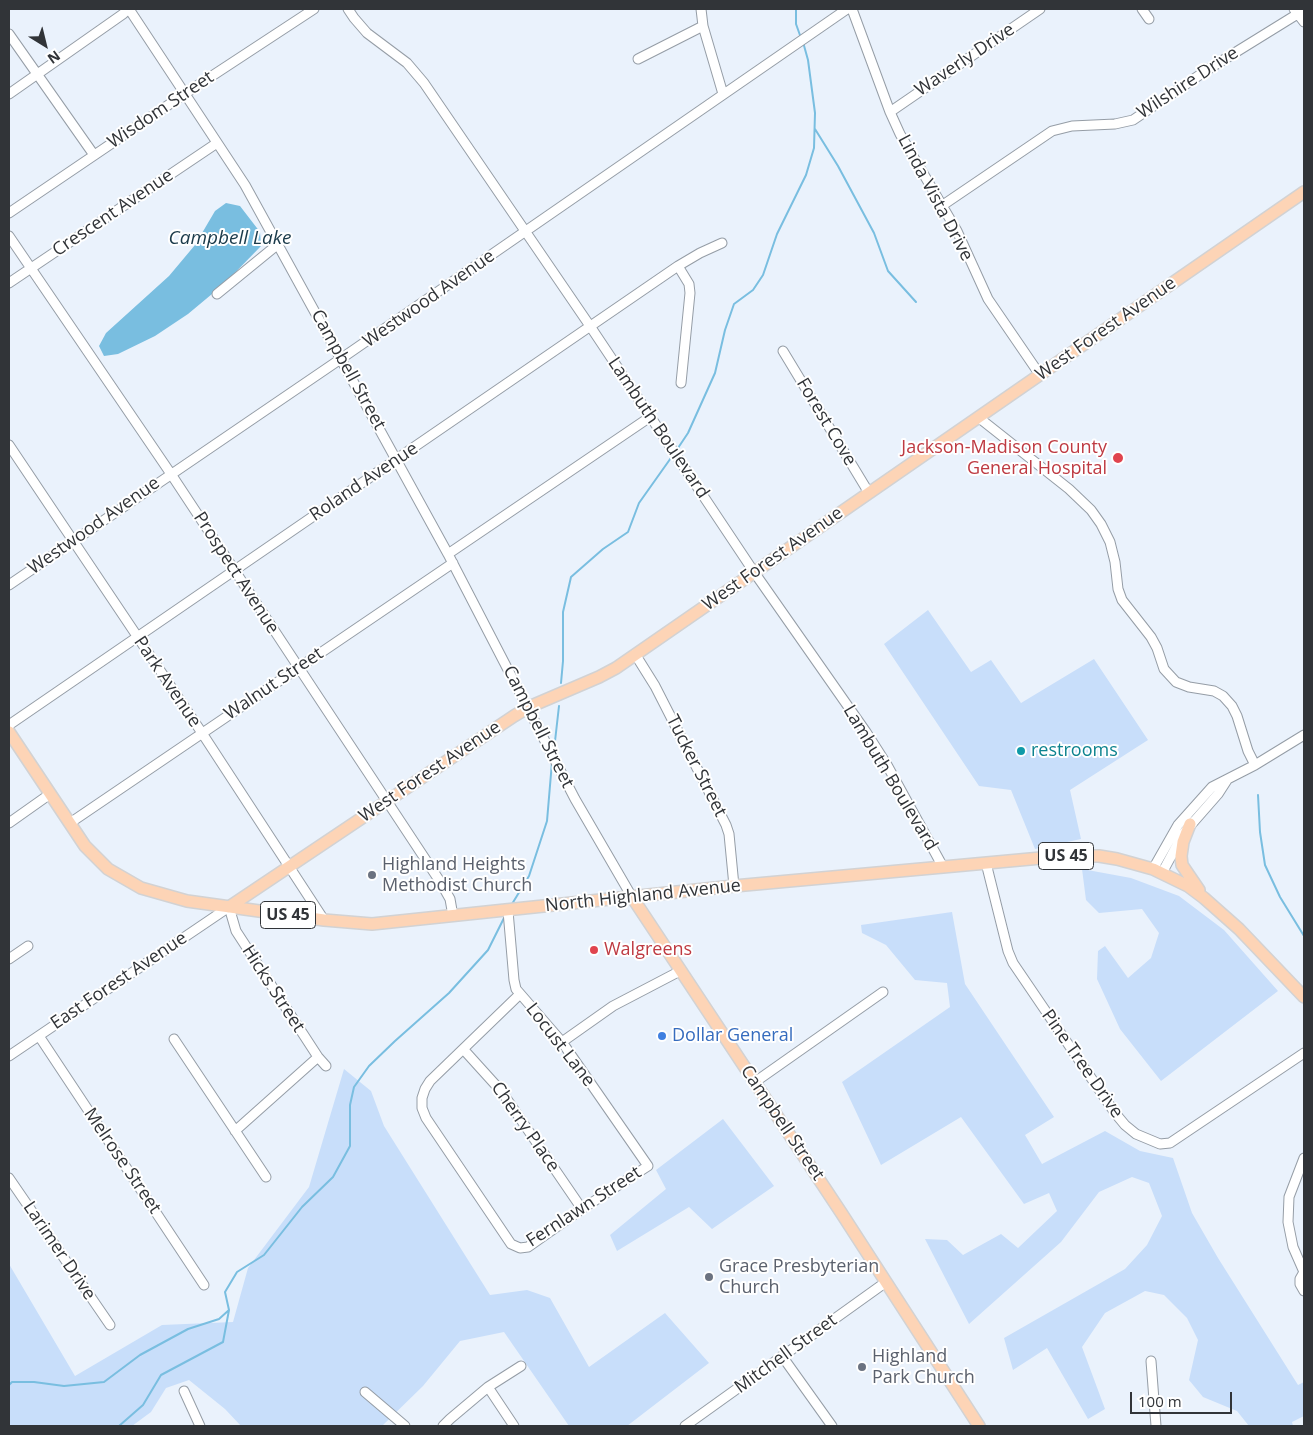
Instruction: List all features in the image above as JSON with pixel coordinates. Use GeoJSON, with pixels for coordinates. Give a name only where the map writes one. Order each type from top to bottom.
{"type":"FeatureCollection","features":[{"type":"Feature","properties":{"kind":"main road","name":"West Forest Avenue"},"geometry":{"type":"LineString","coordinates":[[230,906],[514,716],[599,677],[635,654],[1304,192]]}},
{"type":"Feature","properties":{"kind":"main road","name":"North Highland Avenue"},"geometry":{"type":"LineString","coordinates":[[9,732],[86,846],[108,869],[141,888],[187,902],[230,906],[324,920],[372,924],[734,886],[1084,855],[1117,859],[1157,871],[1188,886],[1239,929],[1304,997]]}},
{"type":"Feature","properties":{"kind":"main road"},"geometry":{"type":"LineString","coordinates":[[1190,824],[1183,842],[1182,865],[1204,898]]}},
{"type":"Feature","properties":{"kind":"main road","name":"Campbell Street"},"geometry":{"type":"LineString","coordinates":[[632,897],[979,1426]]}},
{"type":"Feature","properties":{"kind":"street"},"geometry":{"type":"LineString","coordinates":[[9,94],[129,9]]}},
{"type":"Feature","properties":{"kind":"street","name":"Campbell Street"},"geometry":{"type":"LineString","coordinates":[[129,9],[246,185],[277,245],[342,358],[453,563],[575,799],[632,897]]}},
{"type":"Feature","properties":{"kind":"street","name":"Wisdom Street"},"geometry":{"type":"LineString","coordinates":[[9,213],[314,9]]}},
{"type":"Feature","properties":{"kind":"street","name":"Lambuth Boulevard"},"geometry":{"type":"LineString","coordinates":[[348,9],[367,33],[406,63],[424,83],[526,231],[754,572],[866,732],[887,765],[943,867]]}},
{"type":"Feature","properties":{"kind":"street"},"geometry":{"type":"LineString","coordinates":[[702,9],[703,26],[722,94]]}},
{"type":"Feature","properties":{"kind":"street","name":"Westwood Avenue"},"geometry":{"type":"LineString","coordinates":[[9,585],[342,358],[847,9]]}},
{"type":"Feature","properties":{"kind":"street","name":"Linda Vista Drive"},"geometry":{"type":"LineString","coordinates":[[852,9],[900,134],[943,205],[988,300],[1040,375]]}},
{"type":"Feature","properties":{"kind":"street","name":"Waverly Drive"},"geometry":{"type":"LineString","coordinates":[[890,112],[1040,9]]}},
{"type":"Feature","properties":{"kind":"street"},"geometry":{"type":"LineString","coordinates":[[1142,9],[1149,20]]}},
{"type":"Feature","properties":{"kind":"street"},"geometry":{"type":"LineString","coordinates":[[1299,11],[1304,22]]}},
{"type":"Feature","properties":{"kind":"street","name":"Wilshire Drive"},"geometry":{"type":"LineString","coordinates":[[943,205],[1052,131],[1072,126],[1115,124],[1133,120],[1299,11]]}},
{"type":"Feature","properties":{"kind":"street"},"geometry":{"type":"LineString","coordinates":[[638,59],[703,26]]}},
{"type":"Feature","properties":{"kind":"street"},"geometry":{"type":"LineString","coordinates":[[9,34],[94,155]]}},
{"type":"Feature","properties":{"kind":"street","name":"Crescent Avenue"},"geometry":{"type":"LineString","coordinates":[[9,283],[217,143]]}},
{"type":"Feature","properties":{"kind":"street","name":"Prospect Avenue"},"geometry":{"type":"LineString","coordinates":[[9,236],[171,474],[441,883],[450,899],[453,916]]}},
{"type":"Feature","properties":{"kind":"street","name":"Roland Avenue"},"geometry":{"type":"LineString","coordinates":[[9,725],[678,266],[700,252],[722,243]]}},
{"type":"Feature","properties":{"kind":"street"},"geometry":{"type":"LineString","coordinates":[[217,294],[277,245]]}},
{"type":"Feature","properties":{"kind":"street"},"geometry":{"type":"LineString","coordinates":[[678,266],[689,284],[690,294],[681,383]]}},
{"type":"Feature","properties":{"kind":"street","name":"Forest Cove"},"geometry":{"type":"LineString","coordinates":[[782,351],[869,493]]}},
{"type":"Feature","properties":{"kind":"street"},"geometry":{"type":"LineString","coordinates":[[448,554],[650,417]]}},
{"type":"Feature","properties":{"kind":"street"},"geometry":{"type":"LineString","coordinates":[[978,417],[1069,489],[1091,510],[1110,542],[1115,562],[1118,589],[1122,600],[1151,637],[1164,669],[1176,682],[1188,687],[1214,691],[1223,696],[1232,706],[1237,716],[1248,752],[1255,765]]}},
{"type":"Feature","properties":{"kind":"street","name":"Park Avenue"},"geometry":{"type":"LineString","coordinates":[[9,445],[202,733],[324,920]]}},
{"type":"Feature","properties":{"kind":"street","name":"Walnut Street"},"geometry":{"type":"LineString","coordinates":[[70,823],[453,563]]}},
{"type":"Feature","properties":{"kind":"street","name":"Tucker Street"},"geometry":{"type":"LineString","coordinates":[[635,654],[655,686],[726,825],[734,886]]}},
{"type":"Feature","properties":{"kind":"street"},"geometry":{"type":"LineString","coordinates":[[1157,871],[1178,825],[1212,787],[1255,765],[1304,736]]}},
{"type":"Feature","properties":{"kind":"street"},"geometry":{"type":"LineString","coordinates":[[1157,871],[1190,824],[1218,794],[1228,778]]}},
{"type":"Feature","properties":{"kind":"street"},"geometry":{"type":"LineString","coordinates":[[9,823],[50,794]]}},
{"type":"Feature","properties":{"kind":"street","name":"Pine Tree Drive"},"geometry":{"type":"LineString","coordinates":[[986,863],[1012,963],[1115,1113],[1136,1134],[1160,1144],[1170,1143],[1304,1053]]}},
{"type":"Feature","properties":{"kind":"street","name":"East Forest Avenue"},"geometry":{"type":"LineString","coordinates":[[9,1056],[230,906]]}},
{"type":"Feature","properties":{"kind":"street","name":"Hicks Street"},"geometry":{"type":"LineString","coordinates":[[230,906],[236,931],[318,1057],[326,1066]]}},
{"type":"Feature","properties":{"kind":"street","name":"Locust Lane"},"geometry":{"type":"LineString","coordinates":[[511,910],[514,980],[520,994],[562,1042],[648,1166]]}},
{"type":"Feature","properties":{"kind":"street"},"geometry":{"type":"LineString","coordinates":[[9,959],[28,946]]}},
{"type":"Feature","properties":{"kind":"street"},"geometry":{"type":"LineString","coordinates":[[562,1042],[613,1006],[680,971]]}},
{"type":"Feature","properties":{"kind":"street"},"geometry":{"type":"LineString","coordinates":[[755,1082],[883,992]]}},
{"type":"Feature","properties":{"kind":"street"},"geometry":{"type":"LineString","coordinates":[[464,1050],[520,994]]}},
{"type":"Feature","properties":{"kind":"street","name":"Melrose Street"},"geometry":{"type":"LineString","coordinates":[[39,1036],[204,1285]]}},
{"type":"Feature","properties":{"kind":"street"},"geometry":{"type":"LineString","coordinates":[[174,1039],[266,1177]]}},
{"type":"Feature","properties":{"kind":"street","name":"Cherry Place"},"geometry":{"type":"LineString","coordinates":[[464,1050],[502,1092],[582,1209]]}},
{"type":"Feature","properties":{"kind":"street","name":"Fernlawn Street"},"geometry":{"type":"LineString","coordinates":[[464,1050],[430,1081],[425,1088],[422,1098],[422,1108],[426,1118],[511,1244],[520,1248],[528,1247],[648,1166]]}},
{"type":"Feature","properties":{"kind":"street"},"geometry":{"type":"LineString","coordinates":[[235,1131],[318,1057]]}},
{"type":"Feature","properties":{"kind":"street"},"geometry":{"type":"LineString","coordinates":[[1304,1158],[1289,1197],[1288,1222],[1293,1247],[1304,1272],[1301,1275],[1300,1284],[1304,1291]]}},
{"type":"Feature","properties":{"kind":"street","name":"Larimer Drive"},"geometry":{"type":"LineString","coordinates":[[9,1178],[110,1325]]}},
{"type":"Feature","properties":{"kind":"street","name":"Mitchell Street"},"geometry":{"type":"LineString","coordinates":[[685,1426],[886,1282]]}},
{"type":"Feature","properties":{"kind":"street"},"geometry":{"type":"LineString","coordinates":[[782,1356],[832,1426]]}},
{"type":"Feature","properties":{"kind":"street"},"geometry":{"type":"LineString","coordinates":[[1151,1361],[1156,1426]]}},
{"type":"Feature","properties":{"kind":"street"},"geometry":{"type":"LineString","coordinates":[[443,1426],[488,1387],[521,1366]]}},
{"type":"Feature","properties":{"kind":"street"},"geometry":{"type":"LineString","coordinates":[[488,1387],[514,1426]]}},
{"type":"Feature","properties":{"kind":"street"},"geometry":{"type":"LineString","coordinates":[[184,1391],[200,1426]]}},
{"type":"Feature","properties":{"kind":"street"},"geometry":{"type":"LineString","coordinates":[[365,1392],[405,1426]]}},
{"type":"Feature","properties":{"kind":"shaded area"},"geometry":{"type":"Polygon","coordinates":[[[928,610],[971,672],[991,660],[1021,703],[1094,659],[1148,740],[1070,790],[1081,839],[1035,849],[1011,790],[979,786],[884,644],[928,610]]]}},
{"type":"Feature","properties":{"kind":"shaded area"},"geometry":{"type":"Polygon","coordinates":[[[1082,869],[1131,878],[1179,896],[1224,930],[1278,991],[1161,1081],[1120,1029],[1097,979],[1098,951],[1105,946],[1128,978],[1151,958],[1159,933],[1142,909],[1099,913],[1086,900],[1082,869]]]}},
{"type":"Feature","properties":{"kind":"shaded area"},"geometry":{"type":"Polygon","coordinates":[[[952,912],[965,984],[1054,1117],[1025,1135],[1042,1164],[1105,1131],[1140,1151],[1173,1158],[1192,1213],[1218,1258],[1298,1385],[1304,1382],[1304,1416],[1292,1422],[1293,1426],[1249,1426],[1237,1411],[1203,1397],[1189,1380],[1198,1340],[1187,1318],[1164,1295],[1145,1291],[1105,1313],[1082,1347],[1105,1409],[1088,1419],[1047,1348],[1013,1370],[1004,1338],[1125,1269],[1147,1245],[1162,1216],[1149,1183],[1132,1177],[1099,1192],[1061,1242],[969,1324],[925,1239],[947,1240],[963,1255],[1001,1234],[1018,1248],[1057,1211],[1049,1193],[1024,1204],[961,1117],[881,1165],[842,1082],[950,1007],[947,983],[915,980],[886,945],[862,933],[861,925],[952,912]]]}},
{"type":"Feature","properties":{"kind":"shaded area"},"geometry":{"type":"Polygon","coordinates":[[[344,1069],[371,1091],[384,1126],[490,1295],[527,1290],[550,1298],[589,1367],[665,1313],[709,1363],[627,1426],[569,1426],[504,1332],[460,1341],[423,1386],[382,1426],[241,1426],[225,1409],[189,1380],[166,1388],[151,1412],[132,1426],[9,1426],[9,1264],[75,1376],[162,1325],[233,1322],[248,1268],[309,1187],[344,1069]]]}},
{"type":"Feature","properties":{"kind":"shaded area"},"geometry":{"type":"Polygon","coordinates":[[[723,1119],[774,1186],[712,1229],[689,1207],[617,1251],[610,1235],[666,1189],[656,1170],[723,1119]]]}},
{"type":"Feature","properties":{"kind":"water","name":"Campbell Lake"},"geometry":{"type":"Polygon","coordinates":[[[226,203],[240,206],[260,232],[261,246],[224,284],[188,314],[155,336],[118,354],[104,356],[99,346],[106,333],[169,276],[195,245],[215,211],[226,203]]]}},
{"type":"Feature","properties":{"kind":"waterway"},"geometry":{"type":"LineString","coordinates":[[796,9],[796,24],[801,38]]}},
{"type":"Feature","properties":{"kind":"waterway"},"geometry":{"type":"LineString","coordinates":[[676,451],[688,433],[715,373],[725,330],[734,304],[753,290],[763,275],[777,234],[806,175],[814,148],[815,113],[808,60],[803,42]]}},
{"type":"Feature","properties":{"kind":"waterway"},"geometry":{"type":"LineString","coordinates":[[815,129],[838,166],[874,233],[888,271],[916,302]]}},
{"type":"Feature","properties":{"kind":"waterway"},"geometry":{"type":"LineString","coordinates":[[561,683],[563,612],[571,577],[603,549],[628,532],[639,503],[673,455]]}},
{"type":"Feature","properties":{"kind":"waterway"},"geometry":{"type":"LineString","coordinates":[[554,750],[559,706]]}},
{"type":"Feature","properties":{"kind":"waterway"},"geometry":{"type":"LineString","coordinates":[[512,904],[529,876],[547,821],[552,762]]}},
{"type":"Feature","properties":{"kind":"waterway"},"geometry":{"type":"LineString","coordinates":[[1258,795],[1260,832],[1265,865],[1280,897],[1304,936]]}},
{"type":"Feature","properties":{"kind":"waterway"},"geometry":{"type":"LineString","coordinates":[[9,1385],[12,1382],[34,1382],[64,1386],[104,1382],[140,1355],[188,1329],[219,1319],[229,1310],[225,1292],[237,1272],[264,1255],[302,1207],[333,1177],[350,1146],[350,1105],[354,1087],[369,1066],[449,993],[488,950],[504,918]]}},
{"type":"Feature","properties":{"kind":"waterway"},"geometry":{"type":"LineString","coordinates":[[119,1426],[143,1405],[161,1375],[223,1342],[229,1310]]}},
{"type":"Feature","properties":{"kind":"place","name":"Jackson-Madison County General Hospital"},"geometry":{"type":"Point","coordinates":[1118,458]}},
{"type":"Feature","properties":{"kind":"place","name":"restrooms"},"geometry":{"type":"Point","coordinates":[1021,751]}},
{"type":"Feature","properties":{"kind":"place","name":"Highland Heights Methodist Church"},"geometry":{"type":"Point","coordinates":[372,875]}},
{"type":"Feature","properties":{"kind":"place","name":"Walgreens"},"geometry":{"type":"Point","coordinates":[594,950]}},
{"type":"Feature","properties":{"kind":"place","name":"Dollar General"},"geometry":{"type":"Point","coordinates":[662,1036]}},
{"type":"Feature","properties":{"kind":"place","name":"Grace Presbyterian Church"},"geometry":{"type":"Point","coordinates":[709,1277]}},
{"type":"Feature","properties":{"kind":"place","name":"Highland Park Church"},"geometry":{"type":"Point","coordinates":[862,1367]}}]}
